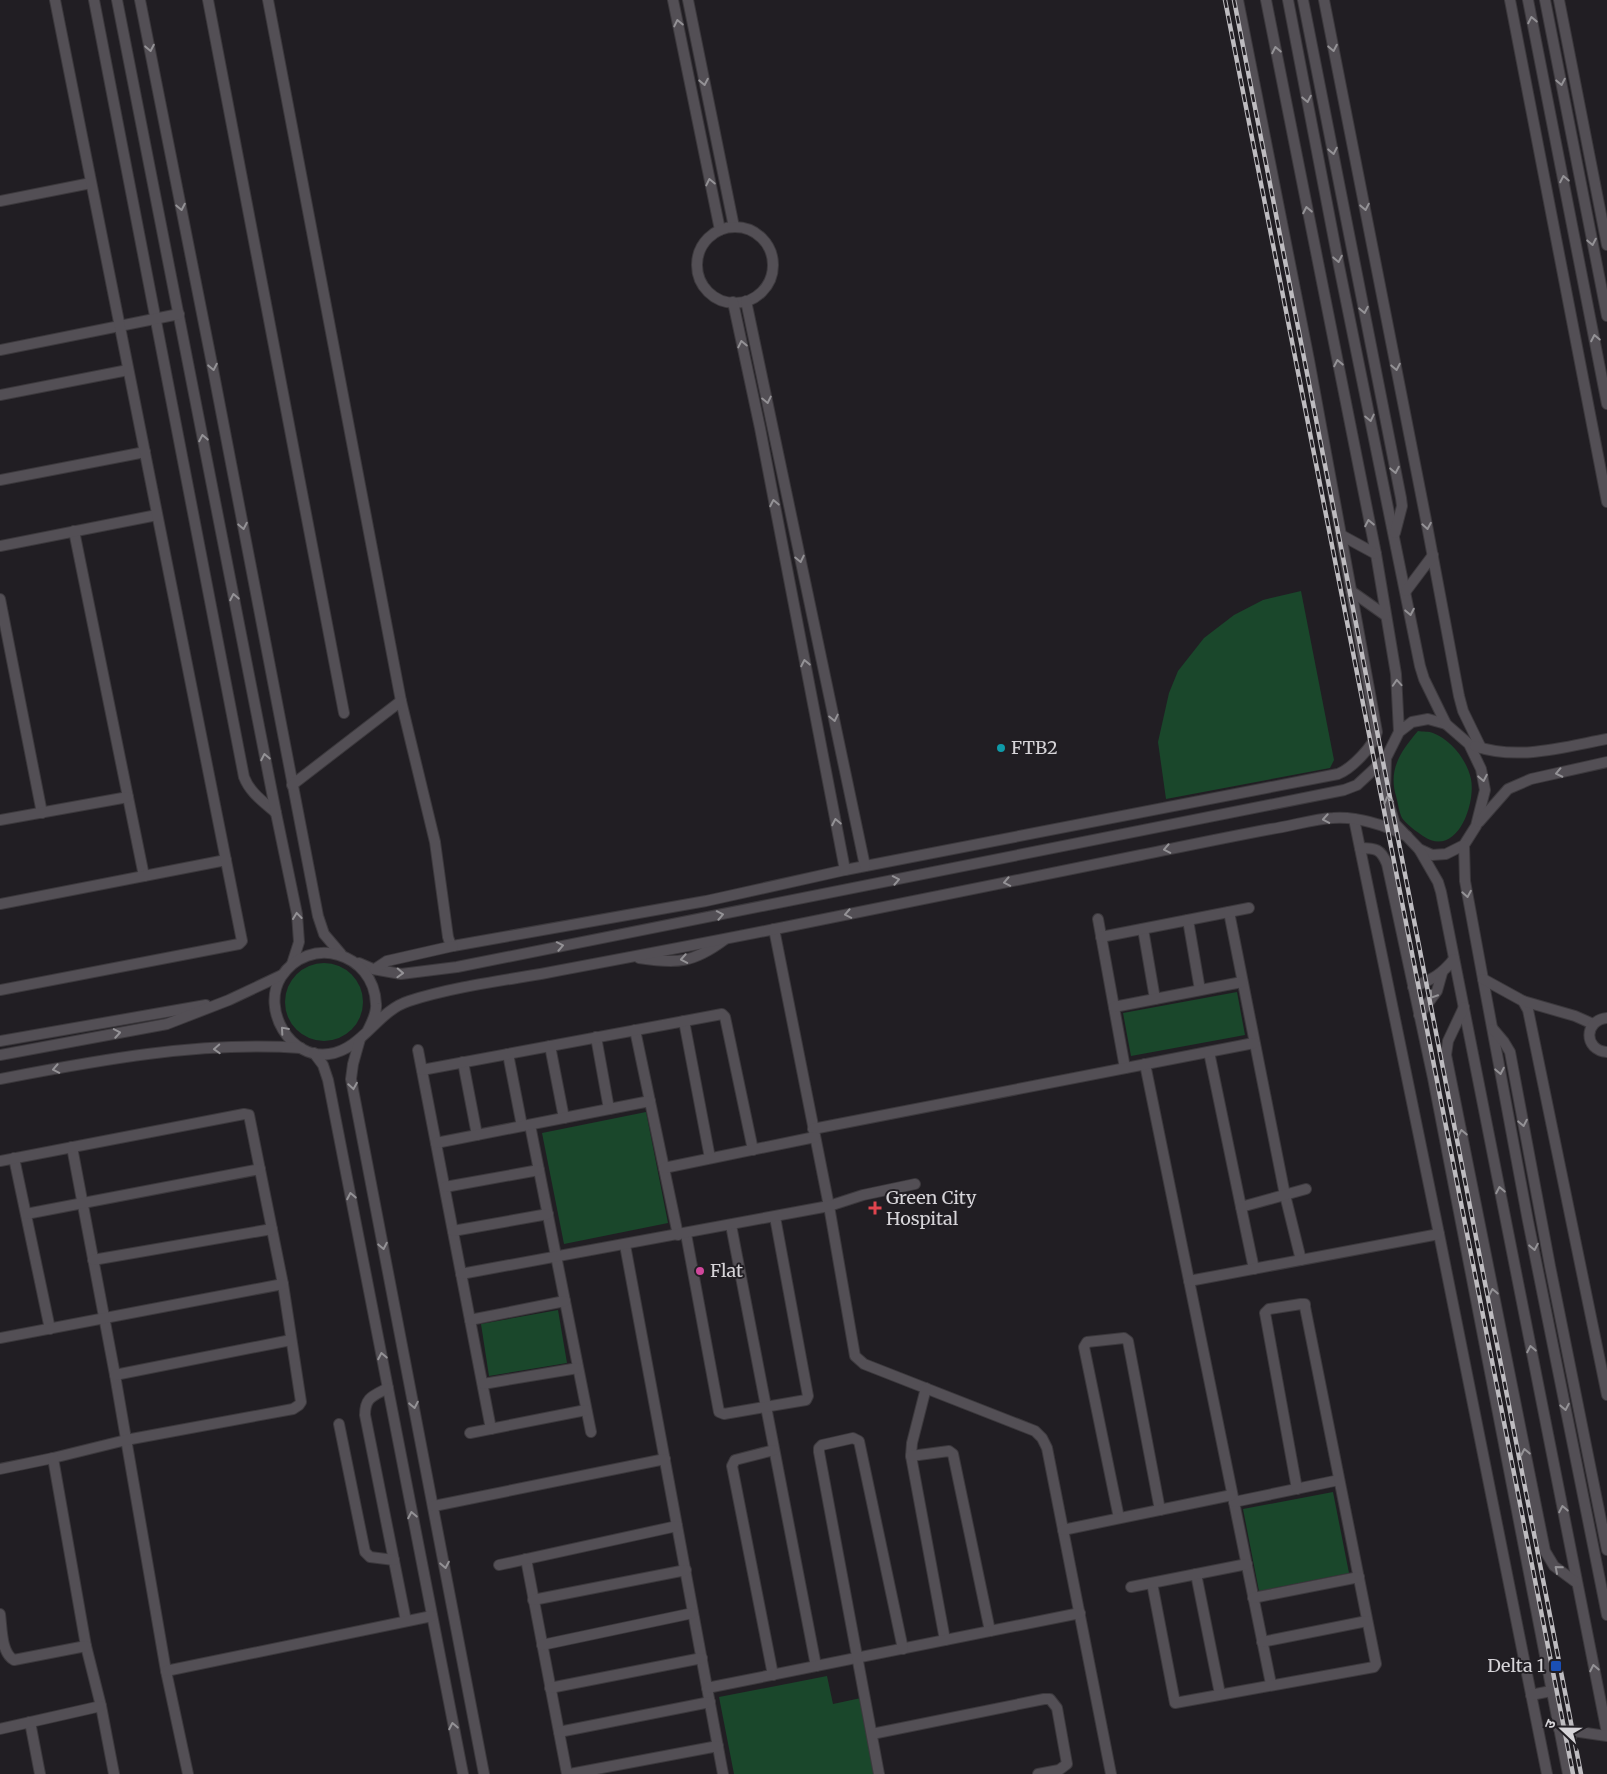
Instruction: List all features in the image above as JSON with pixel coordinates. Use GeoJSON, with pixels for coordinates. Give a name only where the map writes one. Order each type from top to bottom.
{"type":"FeatureCollection","features":[{"type":"Feature","properties":{"kind":"street"},"geometry":{"type":"LineString","coordinates":[[0,990],[241,943],[55,0]]}},
{"type":"Feature","properties":{"kind":"street"},"geometry":{"type":"LineString","coordinates":[[94,0],[244,777],[248,786],[276,813]]}},
{"type":"Feature","properties":{"kind":"street"},"geometry":{"type":"LineString","coordinates":[[117,0],[297,914],[299,942],[292,964]]}},
{"type":"Feature","properties":{"kind":"street"},"geometry":{"type":"LineString","coordinates":[[140,0],[318,916],[324,934],[341,954],[375,969],[401,974],[457,966],[1344,790],[1357,784],[1386,758],[1399,732],[1412,722],[1428,719],[1446,724]]}},
{"type":"Feature","properties":{"kind":"street"},"geometry":{"type":"LineString","coordinates":[[208,0],[344,713]]}},
{"type":"Feature","properties":{"kind":"street"},"geometry":{"type":"LineString","coordinates":[[268,0],[401,701],[435,842],[448,937],[453,946]]}},
{"type":"Feature","properties":{"kind":"street"},"geometry":{"type":"LineString","coordinates":[[673,0],[720,230]]}},
{"type":"Feature","properties":{"kind":"street"},"geometry":{"type":"LineString","coordinates":[[688,0],[734,227]]}},
{"type":"Feature","properties":{"kind":"street"},"geometry":{"type":"LineString","coordinates":[[375,969],[387,961],[453,946],[706,901],[864,866],[1338,774],[1349,769],[1368,748],[1377,734],[1309,360],[1238,0]]}},
{"type":"Feature","properties":{"kind":"street"},"geometry":{"type":"LineString","coordinates":[[1266,0],[1376,554],[1396,674],[1399,732]]}},
{"type":"Feature","properties":{"kind":"street"},"geometry":{"type":"LineString","coordinates":[[1288,0],[1339,266],[1424,679],[1446,724],[1469,744],[1482,768],[1485,790],[1476,826]]}},
{"type":"Feature","properties":{"kind":"street"},"geometry":{"type":"LineString","coordinates":[[1303,0],[1402,498],[1402,506],[1394,534]]}},
{"type":"Feature","properties":{"kind":"street"},"geometry":{"type":"LineString","coordinates":[[1324,0],[1459,696],[1463,711],[1481,748]]}},
{"type":"Feature","properties":{"kind":"street"},"geometry":{"type":"LineString","coordinates":[[1510,0],[1607,502]]}},
{"type":"Feature","properties":{"kind":"street"},"geometry":{"type":"LineString","coordinates":[[1528,0],[1607,404]]}},
{"type":"Feature","properties":{"kind":"street"},"geometry":{"type":"LineString","coordinates":[[1545,0],[1607,316]]}},
{"type":"Feature","properties":{"kind":"street"},"geometry":{"type":"LineString","coordinates":[[1559,0],[1607,245]]}},
{"type":"Feature","properties":{"kind":"street"},"geometry":{"type":"LineString","coordinates":[[0,201],[91,183]]}},
{"type":"Feature","properties":{"kind":"street"},"geometry":{"type":"LineString","coordinates":[[734,227],[746,228],[756,233],[771,252],[773,264],[771,276],[766,287],[746,301],[733,302],[721,300],[710,293],[702,284],[698,272],[698,259],[702,247],[710,237],[720,230],[734,227]]}},
{"type":"Feature","properties":{"kind":"street"},"geometry":{"type":"LineString","coordinates":[[746,301],[864,866]]}},
{"type":"Feature","properties":{"kind":"street"},"geometry":{"type":"LineString","coordinates":[[733,302],[760,428],[846,870]]}},
{"type":"Feature","properties":{"kind":"street"},"geometry":{"type":"LineString","coordinates":[[0,350],[179,314]]}},
{"type":"Feature","properties":{"kind":"street"},"geometry":{"type":"LineString","coordinates":[[0,396],[128,370]]}},
{"type":"Feature","properties":{"kind":"street"},"geometry":{"type":"LineString","coordinates":[[0,480],[145,452]]}},
{"type":"Feature","properties":{"kind":"street"},"geometry":{"type":"LineString","coordinates":[[0,546],[157,515]]}},
{"type":"Feature","properties":{"kind":"street"},"geometry":{"type":"LineString","coordinates":[[74,531],[144,876]]}},
{"type":"Feature","properties":{"kind":"street"},"geometry":{"type":"LineString","coordinates":[[1341,535],[1376,554]]}},
{"type":"Feature","properties":{"kind":"street"},"geometry":{"type":"LineString","coordinates":[[1406,591],[1433,556]]}},
{"type":"Feature","properties":{"kind":"street"},"geometry":{"type":"LineString","coordinates":[[1351,591],[1386,615]]}},
{"type":"Feature","properties":{"kind":"street"},"geometry":{"type":"LineString","coordinates":[[0,599],[42,813]]}},
{"type":"Feature","properties":{"kind":"street"},"geometry":{"type":"LineString","coordinates":[[292,784],[401,701]]}},
{"type":"Feature","properties":{"kind":"street"},"geometry":{"type":"LineString","coordinates":[[1469,744],[1491,751],[1524,753],[1607,739]]}},
{"type":"Feature","properties":{"kind":"street"},"geometry":{"type":"LineString","coordinates":[[1386,758],[1385,793],[1395,824],[1419,849],[1438,882],[1441,892],[1607,1735],[1559,1729]]}},
{"type":"Feature","properties":{"kind":"street"},"geometry":{"type":"LineString","coordinates":[[1419,849],[1432,855],[1446,854],[1464,845],[1476,826],[1508,789],[1531,779],[1607,762]]}},
{"type":"Feature","properties":{"kind":"street"},"geometry":{"type":"LineString","coordinates":[[0,820],[128,797]]}},
{"type":"Feature","properties":{"kind":"street"},"geometry":{"type":"LineString","coordinates":[[0,1079],[100,1060],[166,1052],[271,1046],[300,1048],[314,1053],[328,1054],[351,1047],[385,1015],[405,1002],[457,989],[774,929],[1208,841],[1334,818],[1354,819],[1383,825],[1407,836]]}},
{"type":"Feature","properties":{"kind":"street"},"geometry":{"type":"LineString","coordinates":[[1354,819],[1547,1774]]}},
{"type":"Feature","properties":{"kind":"street"},"geometry":{"type":"LineString","coordinates":[[1079,825],[1084,843]]}},
{"type":"Feature","properties":{"kind":"street"},"geometry":{"type":"LineString","coordinates":[[1464,845],[1465,881],[1492,1029],[1607,1615]]}},
{"type":"Feature","properties":{"kind":"street"},"geometry":{"type":"LineString","coordinates":[[1360,848],[1373,848],[1379,851],[1387,864],[1419,1016],[1568,1774]]}},
{"type":"Feature","properties":{"kind":"street"},"geometry":{"type":"LineString","coordinates":[[0,904],[226,860]]}},
{"type":"Feature","properties":{"kind":"street"},"geometry":{"type":"LineString","coordinates":[[1101,937],[1250,908]]}},
{"type":"Feature","properties":{"kind":"street"},"geometry":{"type":"LineString","coordinates":[[1229,912],[1285,1195],[1301,1260]]}},
{"type":"Feature","properties":{"kind":"street"},"geometry":{"type":"LineString","coordinates":[[1098,919],[1125,1068]]}},
{"type":"Feature","properties":{"kind":"street"},"geometry":{"type":"LineString","coordinates":[[1188,920],[1200,990]]}},
{"type":"Feature","properties":{"kind":"street"},"geometry":{"type":"LineString","coordinates":[[774,929],[829,1206],[855,1356],[864,1364],[1035,1431],[1042,1438],[1047,1448],[1112,1774]]}},
{"type":"Feature","properties":{"kind":"street"},"geometry":{"type":"LineString","coordinates":[[1143,929],[1154,999]]}},
{"type":"Feature","properties":{"kind":"street"},"geometry":{"type":"LineString","coordinates":[[300,1048],[279,1026],[274,1008],[278,984],[282,975],[292,964],[315,953],[341,954]]}},
{"type":"Feature","properties":{"kind":"street"},"geometry":{"type":"LineString","coordinates":[[1413,987],[1433,980],[1454,959]]}},
{"type":"Feature","properties":{"kind":"street"},"geometry":{"type":"LineString","coordinates":[[354,961],[366,972],[371,981],[376,1004],[374,1016],[368,1030]]}},
{"type":"Feature","properties":{"kind":"street"},"geometry":{"type":"LineString","coordinates":[[1419,1016],[1436,991],[1442,973]]}},
{"type":"Feature","properties":{"kind":"street"},"geometry":{"type":"LineString","coordinates":[[0,1055],[167,1024],[229,1000],[282,975]]}},
{"type":"Feature","properties":{"kind":"street"},"geometry":{"type":"LineString","coordinates":[[1483,979],[1523,1001],[1575,1016],[1593,1024]]}},
{"type":"Feature","properties":{"kind":"street"},"geometry":{"type":"LineString","coordinates":[[1114,1007],[1242,982]]}},
{"type":"Feature","properties":{"kind":"street"},"geometry":{"type":"LineString","coordinates":[[0,1041],[229,1000]]}},
{"type":"Feature","properties":{"kind":"street"},"geometry":{"type":"LineString","coordinates":[[1523,1001],[1528,1010],[1607,1395]]}},
{"type":"Feature","properties":{"kind":"street"},"geometry":{"type":"LineString","coordinates":[[1464,1007],[1448,1041],[1446,1056],[1545,1551],[1554,1566],[1577,1583]]}},
{"type":"Feature","properties":{"kind":"street"},"geometry":{"type":"LineString","coordinates":[[422,1070],[719,1013],[724,1015],[752,1150]]}},
{"type":"Feature","properties":{"kind":"street"},"geometry":{"type":"LineString","coordinates":[[1607,1018],[1597,1020],[1589,1034],[1592,1044],[1601,1051],[1607,1052]]}},
{"type":"Feature","properties":{"kind":"street"},"geometry":{"type":"LineString","coordinates":[[684,1021],[710,1158]]}},
{"type":"Feature","properties":{"kind":"street"},"geometry":{"type":"LineString","coordinates":[[1492,1029],[1510,1052],[1550,1266],[1607,1550]]}},
{"type":"Feature","properties":{"kind":"street"},"geometry":{"type":"LineString","coordinates":[[635,1030],[664,1168],[682,1234],[719,1412],[724,1414],[806,1400],[808,1396],[775,1217]]}},
{"type":"Feature","properties":{"kind":"street"},"geometry":{"type":"LineString","coordinates":[[596,1037],[609,1109]]}},
{"type":"Feature","properties":{"kind":"street"},"geometry":{"type":"LineString","coordinates":[[360,1038],[351,1079],[484,1774]]}},
{"type":"Feature","properties":{"kind":"street"},"geometry":{"type":"LineString","coordinates":[[664,1168],[752,1150],[814,1133],[1254,1043]]}},
{"type":"Feature","properties":{"kind":"street"},"geometry":{"type":"LineString","coordinates":[[550,1046],[564,1118]]}},
{"type":"Feature","properties":{"kind":"street"},"geometry":{"type":"LineString","coordinates":[[418,1050],[491,1429]]}},
{"type":"Feature","properties":{"kind":"street"},"geometry":{"type":"LineString","coordinates":[[1209,1052],[1254,1269]]}},
{"type":"Feature","properties":{"kind":"street"},"geometry":{"type":"LineString","coordinates":[[314,1053],[323,1065],[328,1080],[463,1774]]}},
{"type":"Feature","properties":{"kind":"street"},"geometry":{"type":"LineString","coordinates":[[508,1054],[539,1170],[591,1432]]}},
{"type":"Feature","properties":{"kind":"street"},"geometry":{"type":"LineString","coordinates":[[463,1062],[477,1135]]}},
{"type":"Feature","properties":{"kind":"street"},"geometry":{"type":"LineString","coordinates":[[1145,1064],[1271,1684]]}},
{"type":"Feature","properties":{"kind":"street"},"geometry":{"type":"LineString","coordinates":[[436,1143],[650,1101]]}},
{"type":"Feature","properties":{"kind":"street"},"geometry":{"type":"LineString","coordinates":[[0,1161],[247,1114],[250,1117],[283,1284],[300,1396],[300,1405],[293,1409],[126,1440],[0,1469]]}},
{"type":"Feature","properties":{"kind":"street"},"geometry":{"type":"LineString","coordinates":[[72,1147],[115,1375],[166,1671],[188,1774]]}},
{"type":"Feature","properties":{"kind":"street"},"geometry":{"type":"LineString","coordinates":[[14,1158],[50,1329]]}},
{"type":"Feature","properties":{"kind":"street"},"geometry":{"type":"LineString","coordinates":[[26,1214],[260,1169]]}},
{"type":"Feature","properties":{"kind":"street"},"geometry":{"type":"LineString","coordinates":[[445,1188],[539,1170]]}},
{"type":"Feature","properties":{"kind":"street"},"geometry":{"type":"LineString","coordinates":[[461,1274],[775,1217],[829,1206],[864,1195],[915,1184]]}},
{"type":"Feature","properties":{"kind":"street"},"geometry":{"type":"LineString","coordinates":[[1241,1207],[1306,1189]]}},
{"type":"Feature","properties":{"kind":"street"},"geometry":{"type":"LineString","coordinates":[[453,1231],[548,1214]]}},
{"type":"Feature","properties":{"kind":"street"},"geometry":{"type":"LineString","coordinates":[[731,1225],[816,1666]]}},
{"type":"Feature","properties":{"kind":"street"},"geometry":{"type":"LineString","coordinates":[[93,1260],[272,1229]]}},
{"type":"Feature","properties":{"kind":"street"},"geometry":{"type":"LineString","coordinates":[[1189,1281],[1439,1234]]}},
{"type":"Feature","properties":{"kind":"street"},"geometry":{"type":"LineString","coordinates":[[625,1245],[724,1774]]}},
{"type":"Feature","properties":{"kind":"street"},"geometry":{"type":"LineString","coordinates":[[0,1338],[283,1284]]}},
{"type":"Feature","properties":{"kind":"street"},"geometry":{"type":"LineString","coordinates":[[470,1320],[565,1301]]}},
{"type":"Feature","properties":{"kind":"street"},"geometry":{"type":"LineString","coordinates":[[1152,1583],[1174,1702],[1177,1703],[1271,1684],[1374,1667],[1376,1664],[1305,1304],[1269,1309],[1265,1313],[1296,1489]]}},
{"type":"Feature","properties":{"kind":"street"},"geometry":{"type":"LineString","coordinates":[[1119,1518],[1084,1347],[1087,1342],[1124,1338],[1128,1340],[1160,1510]]}},
{"type":"Feature","properties":{"kind":"street"},"geometry":{"type":"LineString","coordinates":[[115,1375],[290,1340]]}},
{"type":"Feature","properties":{"kind":"street"},"geometry":{"type":"LineString","coordinates":[[483,1384],[578,1368]]}},
{"type":"Feature","properties":{"kind":"street"},"geometry":{"type":"LineString","coordinates":[[388,1388],[369,1398],[365,1406],[365,1416],[406,1621]]}},
{"type":"Feature","properties":{"kind":"street"},"geometry":{"type":"LineString","coordinates":[[926,1388],[912,1443],[911,1456],[945,1640]]}},
{"type":"Feature","properties":{"kind":"street"},"geometry":{"type":"LineString","coordinates":[[470,1433],[586,1410]]}},
{"type":"Feature","properties":{"kind":"street"},"geometry":{"type":"LineString","coordinates":[[338,1424],[365,1552],[370,1558],[394,1560]]}},
{"type":"Feature","properties":{"kind":"street"},"geometry":{"type":"LineString","coordinates":[[879,1774],[819,1448],[822,1445],[853,1438],[859,1442],[903,1648]]}},
{"type":"Feature","properties":{"kind":"street"},"geometry":{"type":"LineString","coordinates":[[773,1675],[732,1466],[735,1460],[774,1450]]}},
{"type":"Feature","properties":{"kind":"street"},"geometry":{"type":"LineString","coordinates":[[911,1456],[949,1450],[953,1454],[990,1631]]}},
{"type":"Feature","properties":{"kind":"street"},"geometry":{"type":"LineString","coordinates":[[53,1458],[86,1646],[101,1706],[114,1774]]}},
{"type":"Feature","properties":{"kind":"street"},"geometry":{"type":"LineString","coordinates":[[434,1506],[665,1459]]}},
{"type":"Feature","properties":{"kind":"street"},"geometry":{"type":"LineString","coordinates":[[1063,1530],[1160,1510],[1296,1489],[1339,1480]]}},
{"type":"Feature","properties":{"kind":"street"},"geometry":{"type":"LineString","coordinates":[[500,1565],[678,1526]]}},
{"type":"Feature","properties":{"kind":"street"},"geometry":{"type":"LineString","coordinates":[[526,1559],[568,1774],[718,1746]]}},
{"type":"Feature","properties":{"kind":"street"},"geometry":{"type":"LineString","coordinates":[[1131,1587],[1246,1564]]}},
{"type":"Feature","properties":{"kind":"street"},"geometry":{"type":"LineString","coordinates":[[534,1600],[686,1570]]}},
{"type":"Feature","properties":{"kind":"street"},"geometry":{"type":"LineString","coordinates":[[1196,1574],[1220,1694]]}},
{"type":"Feature","properties":{"kind":"street"},"geometry":{"type":"LineString","coordinates":[[1253,1598],[1359,1577]]}},
{"type":"Feature","properties":{"kind":"street"},"geometry":{"type":"LineString","coordinates":[[542,1645],[694,1613]]}},
{"type":"Feature","properties":{"kind":"street"},"geometry":{"type":"LineString","coordinates":[[708,1688],[1080,1613]]}},
{"type":"Feature","properties":{"kind":"street"},"geometry":{"type":"LineString","coordinates":[[0,1614],[5,1645],[8,1654],[14,1660],[86,1646]]}},
{"type":"Feature","properties":{"kind":"street"},"geometry":{"type":"LineString","coordinates":[[166,1671],[432,1616]]}},
{"type":"Feature","properties":{"kind":"street"},"geometry":{"type":"LineString","coordinates":[[1262,1642],[1367,1621]]}},
{"type":"Feature","properties":{"kind":"street"},"geometry":{"type":"LineString","coordinates":[[550,1688],[702,1658]]}},
{"type":"Feature","properties":{"kind":"street"},"geometry":{"type":"LineString","coordinates":[[1531,1695],[1551,1691]]}},
{"type":"Feature","properties":{"kind":"street"},"geometry":{"type":"LineString","coordinates":[[872,1734],[1044,1698],[1050,1699],[1057,1708],[1067,1764],[1059,1770],[1038,1774]]}},
{"type":"Feature","properties":{"kind":"street"},"geometry":{"type":"LineString","coordinates":[[559,1732],[710,1702]]}},
{"type":"Feature","properties":{"kind":"street"},"geometry":{"type":"LineString","coordinates":[[0,1729],[101,1706]]}},
{"type":"Feature","properties":{"kind":"street"},"geometry":{"type":"LineString","coordinates":[[30,1722],[40,1774]]}},
{"type":"Feature","properties":{"kind":"green space"},"geometry":{"type":"Polygon","coordinates":[[[1301,591],[1334,760],[1330,768],[1166,799],[1158,742],[1169,693],[1178,671],[1204,638],[1234,615],[1263,600],[1301,591]]]}},
{"type":"Feature","properties":{"kind":"green space"},"geometry":{"type":"Polygon","coordinates":[[[1418,731],[1430,732],[1446,740],[1462,758],[1471,779],[1472,790],[1467,815],[1454,835],[1445,840],[1435,841],[1423,836],[1402,818],[1399,810],[1394,786],[1395,769],[1401,753],[1418,731]]]}},
{"type":"Feature","properties":{"kind":"green space"},"geometry":{"type":"Polygon","coordinates":[[[324,963],[339,966],[352,974],[360,987],[363,1002],[360,1017],[352,1030],[339,1038],[324,1041],[309,1038],[296,1030],[288,1017],[285,1002],[288,987],[296,974],[309,966],[324,963]]]}},
{"type":"Feature","properties":{"kind":"green space"},"geometry":{"type":"Polygon","coordinates":[[[1237,992],[1245,1035],[1131,1056],[1123,1013],[1237,992]]]}},
{"type":"Feature","properties":{"kind":"green space"},"geometry":{"type":"Polygon","coordinates":[[[646,1112],[668,1223],[564,1244],[542,1133],[646,1112]]]}},
{"type":"Feature","properties":{"kind":"green space"},"geometry":{"type":"Polygon","coordinates":[[[558,1310],[567,1363],[489,1376],[481,1324],[558,1310]]]}},
{"type":"Feature","properties":{"kind":"green space"},"geometry":{"type":"Polygon","coordinates":[[[1333,1492],[1349,1573],[1259,1591],[1243,1509],[1333,1492]]]}},
{"type":"Feature","properties":{"kind":"green space"},"geometry":{"type":"Polygon","coordinates":[[[827,1676],[833,1704],[861,1698],[876,1774],[734,1774],[719,1697],[827,1676]]]}},
{"type":"Feature","properties":{"kind":"railway"},"geometry":{"type":"LineString","coordinates":[[1225,0],[1573,1774]]}},
{"type":"Feature","properties":{"kind":"railway"},"geometry":{"type":"LineString","coordinates":[[1234,0],[1581,1774]]}},
{"type":"Feature","properties":{"kind":"place","name":"FTB2"},"geometry":{"type":"Point","coordinates":[1001,748]}},
{"type":"Feature","properties":{"kind":"place","name":"Green City Hospital"},"geometry":{"type":"Point","coordinates":[875,1208]}},
{"type":"Feature","properties":{"kind":"place","name":"Flat"},"geometry":{"type":"Point","coordinates":[700,1271]}},
{"type":"Feature","properties":{"kind":"place","name":"Delta 1"},"geometry":{"type":"Point","coordinates":[1556,1666]}}]}
